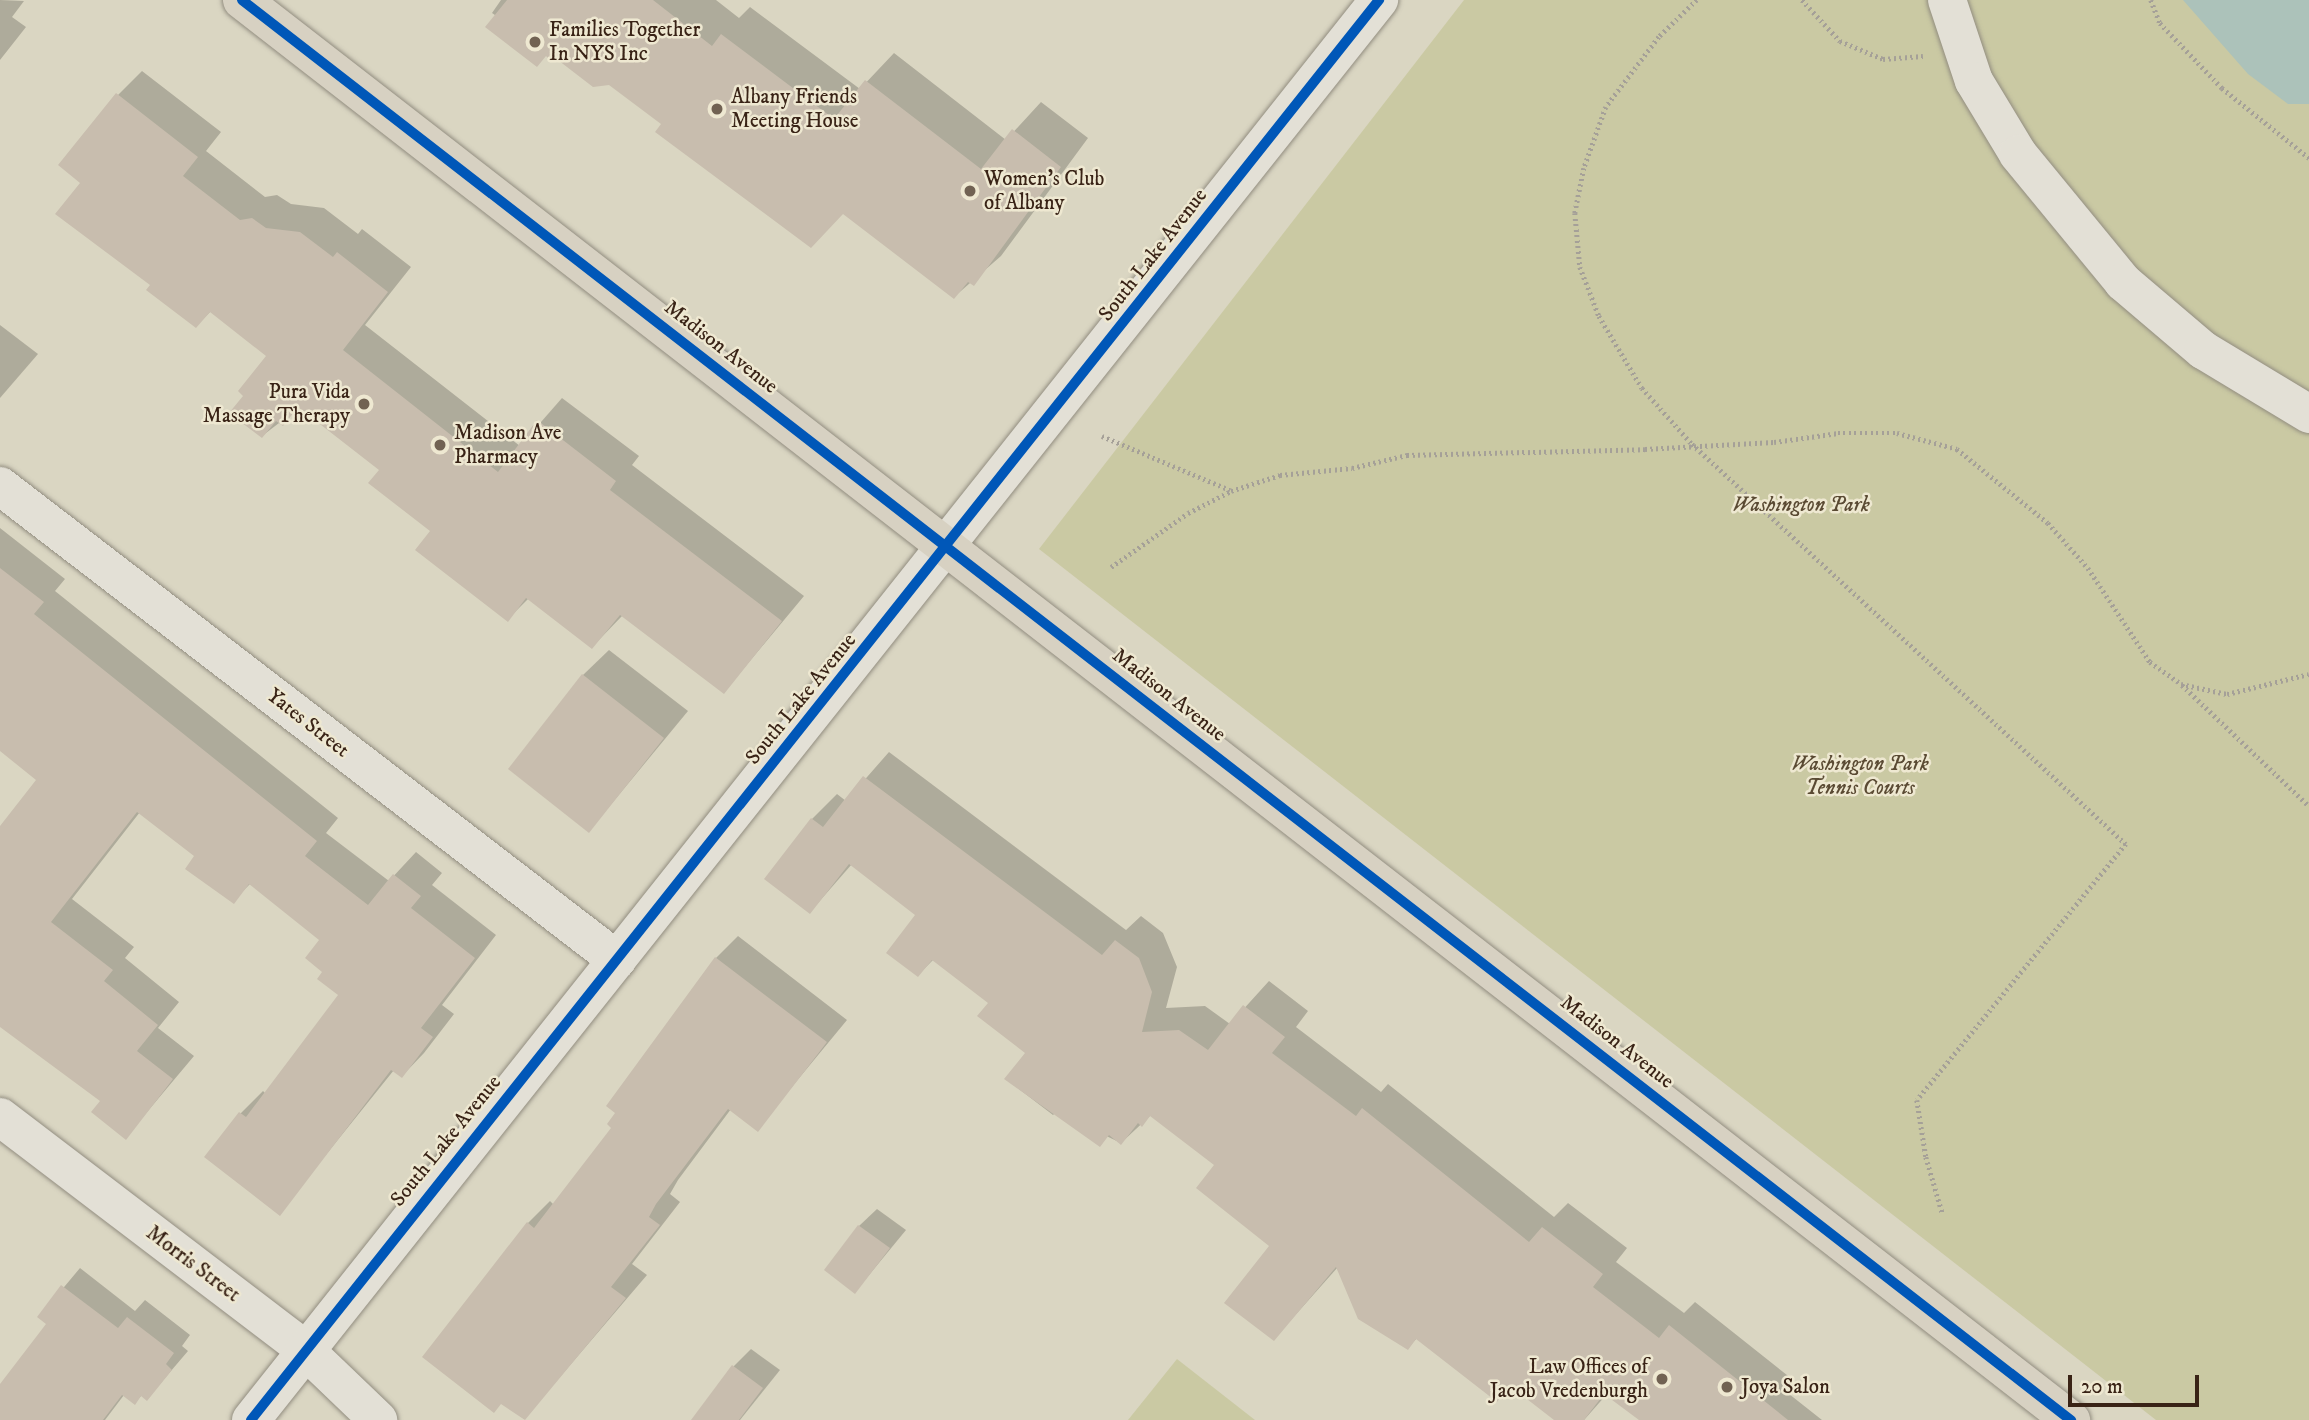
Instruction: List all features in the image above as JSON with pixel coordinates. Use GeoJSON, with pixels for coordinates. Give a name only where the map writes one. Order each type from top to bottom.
{"type":"FeatureCollection","features":[{"type":"Feature","properties":{"kind":"main road","name":"Madison Avenue"},"geometry":{"type":"LineString","coordinates":[[253,3],[946,547],[2071,1420]]}},
{"type":"Feature","properties":{"kind":"street","name":"South Lake Avenue"},"geometry":{"type":"LineString","coordinates":[[251,1420],[304,1349],[617,960],[1379,0]]}},
{"type":"Feature","properties":{"kind":"street"},"geometry":{"type":"LineString","coordinates":[[1947,0],[1974,81],[2018,154],[2123,282],[2203,350],[2309,414]]}},
{"type":"Feature","properties":{"kind":"street","name":"Yates Street"},"geometry":{"type":"LineString","coordinates":[[0,486],[617,960]]}},
{"type":"Feature","properties":{"kind":"street","name":"Morris Street"},"geometry":{"type":"LineString","coordinates":[[0,1117],[304,1349],[378,1420]]}},
{"type":"Feature","properties":{"kind":"path"},"geometry":{"type":"LineString","coordinates":[[1697,0],[1659,37],[1606,107],[1584,168],[1575,213],[1580,267],[1599,316],[1642,388],[1692,444],[2126,844],[1917,1100],[1926,1157],[1943,1215]]}},
{"type":"Feature","properties":{"kind":"path"},"geometry":{"type":"LineString","coordinates":[[1802,0],[1840,41],[1883,59],[1918,57],[1962,45]]}},
{"type":"Feature","properties":{"kind":"path"},"geometry":{"type":"LineString","coordinates":[[2151,0],[2160,23],[2222,88],[2309,158]]}},
{"type":"Feature","properties":{"kind":"path"},"geometry":{"type":"LineString","coordinates":[[1111,567],[1135,546],[1231,491],[1280,475],[1352,468],[1407,455],[1898,433],[1957,449],[2048,523],[2088,568],[2150,662],[2181,684],[2309,806]]}},
{"type":"Feature","properties":{"kind":"path"},"geometry":{"type":"LineString","coordinates":[[1102,436],[1231,491]]}},
{"type":"Feature","properties":{"kind":"path"},"geometry":{"type":"LineString","coordinates":[[2181,684],[2227,694],[2309,674]]}},
{"type":"Feature","properties":{"kind":"green space","name":"Washington Park"},"geometry":{"type":"Polygon","coordinates":[[[1464,0],[2309,0],[2309,1420],[2156,1420],[1039,549],[1464,0]]]}},
{"type":"Feature","properties":{"kind":"green space"},"geometry":{"type":"Polygon","coordinates":[[[1177,1359],[1255,1420],[1128,1420],[1177,1359]]]}},
{"type":"Feature","properties":{"kind":"water"},"geometry":{"type":"Polygon","coordinates":[[[2183,0],[2309,0],[2309,104],[2288,104],[2248,74],[2183,0]]]}},
{"type":"Feature","properties":{"kind":"building"},"geometry":{"type":"Polygon","coordinates":[[[507,0],[653,0],[712,46],[721,34],[834,119],[865,80],[981,169],[1012,129],[1061,167],[974,286],[968,282],[954,299],[843,214],[811,248],[655,132],[661,124],[609,85],[593,87],[554,57],[551,61],[546,56],[537,67],[485,27],[507,0]]]}},
{"type":"Feature","properties":{"kind":"building"},"geometry":{"type":"Polygon","coordinates":[[[116,93],[198,157],[183,176],[240,220],[252,218],[266,228],[300,232],[333,257],[337,252],[388,292],[343,350],[498,472],[537,420],[616,481],[610,490],[782,621],[724,694],[620,615],[592,649],[526,598],[508,622],[415,550],[430,531],[368,483],[379,470],[298,407],[283,426],[276,421],[262,438],[229,413],[243,396],[238,391],[266,356],[210,312],[196,328],[146,290],[150,285],[55,214],[80,183],[58,165],[116,93]]]}},
{"type":"Feature","properties":{"kind":"building"},"geometry":{"type":"Polygon","coordinates":[[[0,568],[44,602],[34,614],[317,841],[305,856],[368,905],[393,874],[421,896],[411,908],[475,958],[421,1028],[433,1037],[402,1078],[391,1070],[280,1216],[204,1157],[239,1112],[246,1117],[338,995],[317,979],[322,972],[305,958],[319,940],[249,884],[234,904],[185,869],[194,856],[137,812],[51,922],[113,970],[104,981],[158,1025],[137,1051],[173,1079],[126,1140],[91,1112],[100,1101],[0,1027],[0,826],[36,780],[0,751],[0,568]]]}},
{"type":"Feature","properties":{"kind":"building"},"geometry":{"type":"Polygon","coordinates":[[[582,674],[664,738],[589,833],[508,769],[582,674]]]}},
{"type":"Feature","properties":{"kind":"building"},"geometry":{"type":"Polygon","coordinates":[[[863,776],[1102,955],[1115,940],[1139,958],[1152,992],[1142,1032],[1179,1030],[1208,1050],[1243,1005],[1285,1037],[1272,1053],[1356,1116],[1362,1108],[1529,1242],[1542,1227],[1603,1274],[1593,1287],[1659,1338],[1669,1325],[1788,1420],[1639,1420],[1604,1394],[1584,1420],[1554,1420],[1509,1385],[1497,1402],[1416,1339],[1408,1350],[1358,1319],[1336,1267],[1274,1341],[1224,1303],[1269,1246],[1196,1188],[1214,1165],[1150,1116],[1142,1127],[1138,1123],[1121,1145],[1109,1135],[1100,1147],[1004,1079],[1025,1053],[977,1016],[988,1003],[932,960],[918,977],[886,953],[915,915],[849,864],[810,914],[764,879],[811,818],[823,827],[863,776]]]}},
{"type":"Feature","properties":{"kind":"building"},"geometry":{"type":"Polygon","coordinates":[[[715,957],[827,1042],[758,1132],[728,1109],[656,1204],[649,1217],[660,1225],[611,1287],[626,1298],[525,1420],[501,1404],[494,1413],[422,1357],[527,1222],[534,1228],[611,1128],[607,1124],[615,1113],[606,1106],[715,957]]]}},
{"type":"Feature","properties":{"kind":"building"},"geometry":{"type":"Polygon","coordinates":[[[858,1225],[890,1248],[855,1294],[824,1270],[858,1225]]]}},
{"type":"Feature","properties":{"kind":"building"},"geometry":{"type":"Polygon","coordinates":[[[61,1285],[118,1328],[127,1317],[174,1353],[166,1364],[172,1370],[147,1401],[141,1396],[135,1405],[122,1395],[103,1420],[0,1420],[0,1384],[46,1324],[37,1317],[61,1285]]]}},
{"type":"Feature","properties":{"kind":"building"},"geometry":{"type":"Polygon","coordinates":[[[732,1365],[763,1388],[739,1420],[691,1420],[732,1365]]]}},
{"type":"Feature","properties":{"kind":"cycle path"},"geometry":{"type":"LineString","coordinates":[[242,0],[2071,1420]]}},
{"type":"Feature","properties":{"kind":"cycle path"},"geometry":{"type":"LineString","coordinates":[[251,1420],[1379,0]]}},
{"type":"Feature","properties":{"kind":"place","name":"Families Together In NYS Inc"},"geometry":{"type":"Point","coordinates":[535,42]}},
{"type":"Feature","properties":{"kind":"place","name":"Albany Friends Meeting House"},"geometry":{"type":"Point","coordinates":[717,109]}},
{"type":"Feature","properties":{"kind":"place","name":"Women's Club of Albany"},"geometry":{"type":"Point","coordinates":[970,191]}},
{"type":"Feature","properties":{"kind":"place","name":"Pura Vida Massage Therapy"},"geometry":{"type":"Point","coordinates":[364,404]}},
{"type":"Feature","properties":{"kind":"place","name":"Madison Ave Pharmacy"},"geometry":{"type":"Point","coordinates":[440,445]}},
{"type":"Feature","properties":{"kind":"place","name":"Law Offices of Jacob Vredenburgh"},"geometry":{"type":"Point","coordinates":[1662,1379]}},
{"type":"Feature","properties":{"kind":"place","name":"Joya Salon"},"geometry":{"type":"Point","coordinates":[1727,1387]}},
{"type":"Feature","properties":{"kind":"park label","name":"Washington Park Tennis Courts"},"geometry":{"type":"Point","coordinates":[1860,776]}}]}
